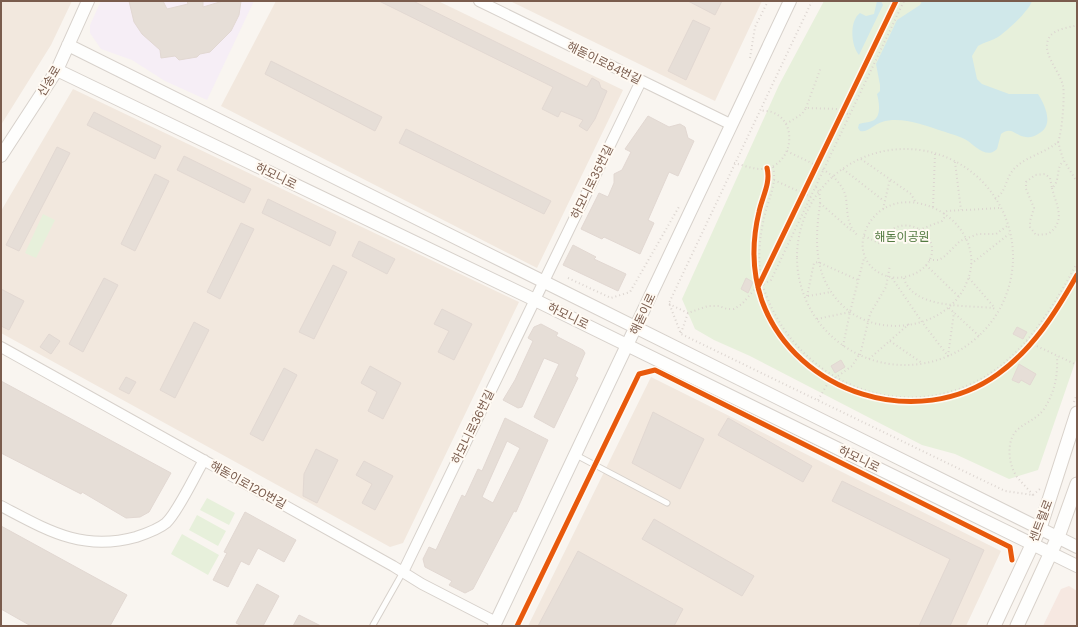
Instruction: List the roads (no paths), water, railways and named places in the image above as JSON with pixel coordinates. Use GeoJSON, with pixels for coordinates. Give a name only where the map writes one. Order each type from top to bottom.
{"type":"FeatureCollection","features":[{"type":"Feature","properties":{"kind":"main road","name":"센트럴로"},"geometry":{"type":"LineString","coordinates":[[994,626],[1040,528],[1077,413]]}},
{"type":"Feature","properties":{"kind":"main road","name":"센트럴로"},"geometry":{"type":"LineString","coordinates":[[1017,626],[1058,537],[1077,484]]}},
{"type":"Feature","properties":{"kind":"street","name":"신송로"},"geometry":{"type":"LineString","coordinates":[[1,156],[57,70],[88,1]]}},
{"type":"Feature","properties":{"kind":"street","name":"해돋이로84번길"},"geometry":{"type":"LineString","coordinates":[[479,1],[730,124]]}},
{"type":"Feature","properties":{"kind":"street","name":"해돋이로"},"geometry":{"type":"LineString","coordinates":[[495,624],[637,327],[730,124],[790,1]]}},
{"type":"Feature","properties":{"kind":"street","name":"하모니로"},"geometry":{"type":"LineString","coordinates":[[68,45],[1077,547]]}},
{"type":"Feature","properties":{"kind":"street","name":"하모니로"},"geometry":{"type":"LineString","coordinates":[[57,70],[535,300],[1077,566]]}},
{"type":"Feature","properties":{"kind":"street","name":"하모니로35번길"},"geometry":{"type":"LineString","coordinates":[[544,283],[641,81]]}},
{"type":"Feature","properties":{"kind":"street","name":"하모니로36번길"},"geometry":{"type":"LineString","coordinates":[[403,572],[544,283]]}},
{"type":"Feature","properties":{"kind":"street","name":"해돋이로120번길"},"geometry":{"type":"LineString","coordinates":[[1,347],[495,624]]}},
{"type":"Feature","properties":{"kind":"street"},"geometry":{"type":"LineString","coordinates":[[1,506],[47,530],[88,542],[118,542],[144,534],[166,523],[204,460]]}},
{"type":"Feature","properties":{"kind":"lane"},"geometry":{"type":"LineString","coordinates":[[576,455],[667,503]]}},
{"type":"Feature","properties":{"kind":"lane"},"geometry":{"type":"LineString","coordinates":[[373,625],[403,572]]}},
{"type":"Feature","properties":{"kind":"water"},"geometry":{"type":"Polygon","coordinates":[[[877,1],[881,1],[883,5],[859,55],[854,46],[852,34],[854,22],[860,13],[866,16],[874,14],[877,1]]]}},
{"type":"Feature","properties":{"kind":"water"},"geometry":{"type":"Polygon","coordinates":[[[922,1],[1032,1],[1027,10],[1012,26],[993,40],[978,46],[972,56],[977,79],[982,84],[1009,94],[1038,94],[1046,109],[1047,115],[1046,126],[1043,130],[1029,137],[1023,137],[1011,131],[1005,132],[1001,134],[997,149],[989,153],[978,149],[959,136],[920,124],[904,121],[889,120],[879,123],[866,131],[860,131],[858,128],[859,124],[870,122],[875,119],[879,113],[877,94],[880,91],[880,85],[876,64],[897,20],[920,5],[922,1]]]}},
{"type":"Feature","properties":{"kind":"park label","name":"해돋이공원"},"geometry":{"type":"Point","coordinates":[902,237]}}]}
